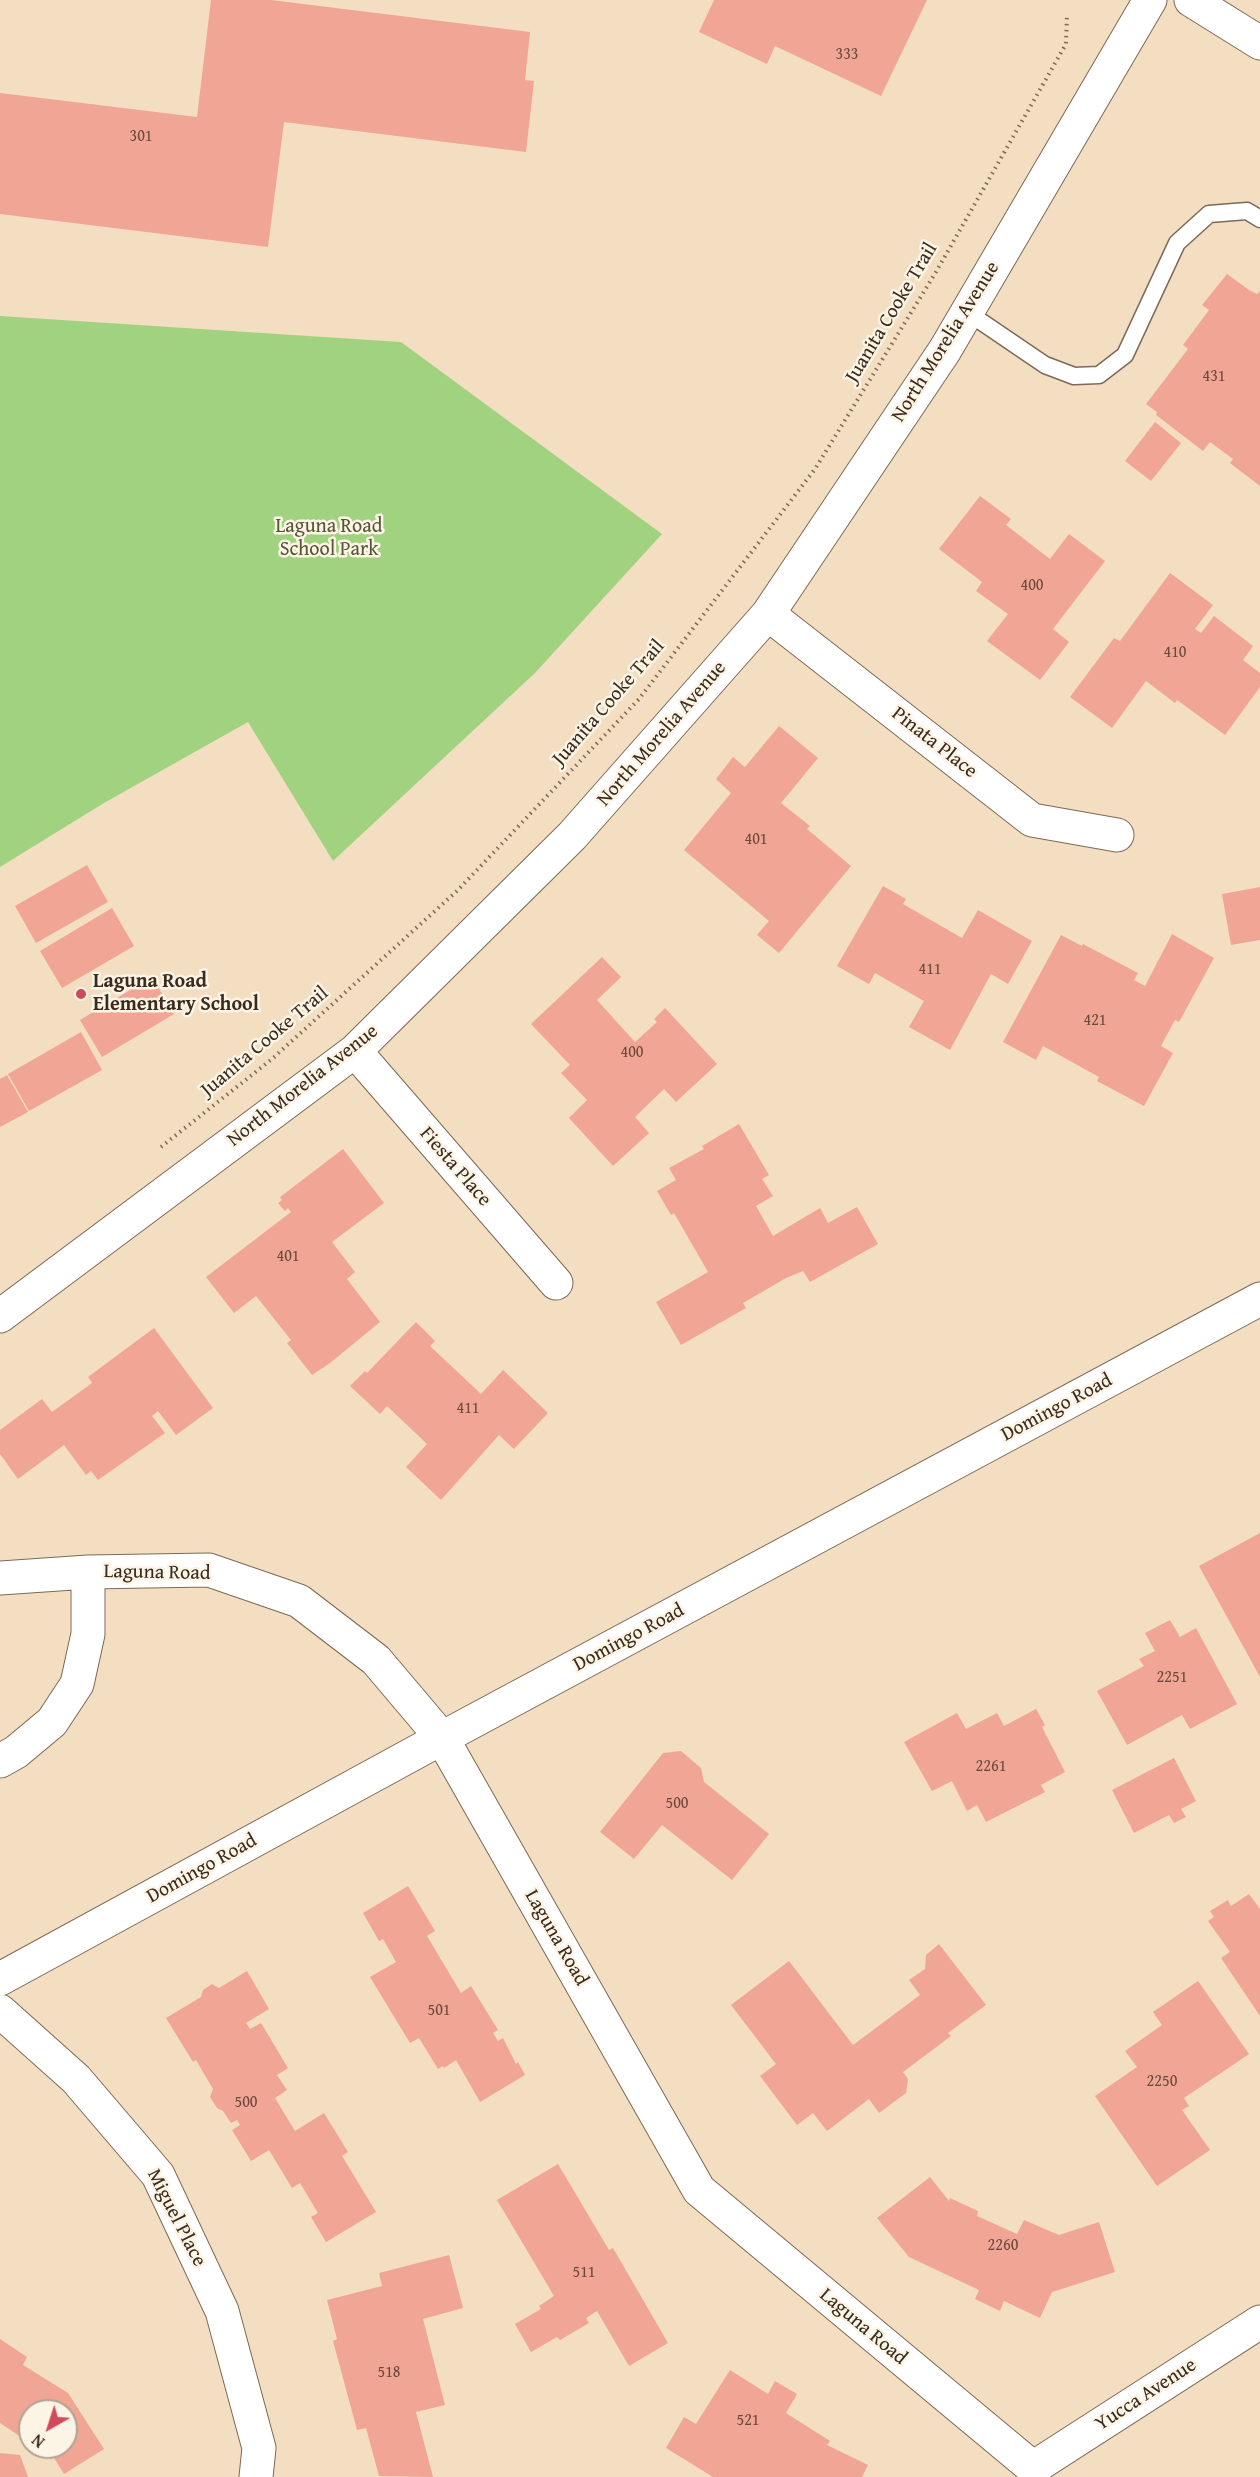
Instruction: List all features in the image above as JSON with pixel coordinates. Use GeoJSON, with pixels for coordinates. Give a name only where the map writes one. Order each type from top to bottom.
{"type":"FeatureCollection","features":[{"type":"Feature","properties":{"kind":"street","name":"North Morelia Avenue"},"geometry":{"type":"LineString","coordinates":[[0,1316],[355,1051],[572,836],[768,614],[945,350],[1150,0]]}},
{"type":"Feature","properties":{"kind":"street"},"geometry":{"type":"LineString","coordinates":[[1191,0],[1260,43]]}},
{"type":"Feature","properties":{"kind":"street","name":"Pinata Place"},"geometry":{"type":"LineString","coordinates":[[768,614],[1032,820],[1117,835]]}},
{"type":"Feature","properties":{"kind":"street","name":"Fiesta Place"},"geometry":{"type":"LineString","coordinates":[[355,1051],[556,1283]]}},
{"type":"Feature","properties":{"kind":"street","name":"Domingo Road"},"geometry":{"type":"LineString","coordinates":[[0,1980],[442,1738],[1260,1299]]}},
{"type":"Feature","properties":{"kind":"street","name":"Laguna Road"},"geometry":{"type":"LineString","coordinates":[[0,1578],[88,1572],[209,1570],[299,1601],[376,1660],[442,1738],[699,2190],[1033,2472]]}},
{"type":"Feature","properties":{"kind":"street"},"geometry":{"type":"LineString","coordinates":[[0,1761],[16,1752],[52,1722],[77,1684],[88,1634],[88,1572]]}},
{"type":"Feature","properties":{"kind":"street","name":"Miguel Place"},"geometry":{"type":"LineString","coordinates":[[0,2011],[76,2079],[158,2175],[222,2311],[258,2448],[256,2477]]}},
{"type":"Feature","properties":{"kind":"street","name":"Yucca Avenue"},"geometry":{"type":"LineString","coordinates":[[1033,2472],[1260,2322]]}},
{"type":"Feature","properties":{"kind":"lane"},"geometry":{"type":"LineString","coordinates":[[967,312],[1045,365],[1074,376],[1099,375],[1125,355],[1176,243],[1209,214],[1247,211],[1260,219]]}},
{"type":"Feature","properties":{"kind":"path","name":"Juanita Cooke Trail"},"geometry":{"type":"LineString","coordinates":[[153,1153],[272,1059],[459,890],[639,699],[815,469],[936,272],[1066,44],[1067,14]]}},
{"type":"Feature","properties":{"kind":"green space","name":"Laguna Road School Park"},"geometry":{"type":"Polygon","coordinates":[[[0,316],[401,342],[662,534],[535,673],[333,861],[248,722],[104,803],[0,867],[0,316]]]}},
{"type":"Feature","properties":{"kind":"building"},"geometry":{"type":"Polygon","coordinates":[[[211,0],[271,0],[530,32],[525,80],[534,81],[526,152],[284,122],[268,247],[0,214],[0,93],[197,117],[211,0]]]}},
{"type":"Feature","properties":{"kind":"building"},"geometry":{"type":"Polygon","coordinates":[[[714,0],[927,0],[881,96],[775,46],[767,64],[699,32],[714,0]]]}},
{"type":"Feature","properties":{"kind":"building"},"geometry":{"type":"Polygon","coordinates":[[[1227,274],[1249,290],[1257,294],[1260,291],[1260,486],[1230,463],[1233,459],[1210,442],[1203,451],[1156,415],[1157,412],[1146,404],[1188,349],[1183,345],[1209,310],[1202,305],[1227,274]]]}},
{"type":"Feature","properties":{"kind":"building"},"geometry":{"type":"Polygon","coordinates":[[[1155,422],[1181,443],[1151,481],[1125,461],[1155,422]]]}},
{"type":"Feature","properties":{"kind":"building"},"geometry":{"type":"Polygon","coordinates":[[[980,496],[1011,519],[1006,525],[1050,559],[1069,534],[1105,561],[1053,629],[1069,642],[1040,680],[987,641],[1008,614],[976,591],[982,582],[939,549],[980,496]]]}},
{"type":"Feature","properties":{"kind":"building"},"geometry":{"type":"Polygon","coordinates":[[[1170,573],[1213,605],[1195,629],[1201,633],[1214,616],[1253,646],[1243,660],[1260,673],[1260,687],[1225,735],[1177,700],[1175,703],[1146,681],[1112,728],[1070,697],[1114,638],[1120,641],[1170,573]]]}},
{"type":"Feature","properties":{"kind":"building"},"geometry":{"type":"Polygon","coordinates":[[[779,726],[818,758],[781,803],[810,826],[807,829],[851,866],[779,953],[757,935],[769,921],[684,850],[731,793],[716,779],[733,757],[745,767],[779,726]]]}},
{"type":"Feature","properties":{"kind":"building"},"geometry":{"type":"Polygon","coordinates":[[[87,865],[108,902],[36,943],[15,906],[87,865]]]}},
{"type":"Feature","properties":{"kind":"building"},"geometry":{"type":"Polygon","coordinates":[[[883,886],[906,899],[903,904],[962,938],[978,910],[1032,941],[1008,984],[991,974],[950,1050],[909,1027],[924,1001],[875,973],[869,984],[837,966],[883,886]]]}},
{"type":"Feature","properties":{"kind":"building"},"geometry":{"type":"Polygon","coordinates":[[[1260,887],[1260,940],[1231,945],[1222,894],[1260,887]]]}},
{"type":"Feature","properties":{"kind":"building"},"geometry":{"type":"Polygon","coordinates":[[[112,908],[134,946],[62,988],[40,951],[112,908]]]}},
{"type":"Feature","properties":{"kind":"building"},"geometry":{"type":"Polygon","coordinates":[[[1172,934],[1214,958],[1179,1022],[1175,1020],[1161,1046],[1173,1053],[1144,1106],[1097,1081],[1099,1077],[1043,1046],[1036,1060],[1003,1042],[1061,935],[1138,973],[1134,980],[1145,986],[1172,934]]]}},
{"type":"Feature","properties":{"kind":"building"},"geometry":{"type":"Polygon","coordinates":[[[602,957],[621,977],[597,1000],[635,1042],[657,1022],[654,1019],[665,1008],[717,1064],[676,1102],[664,1089],[635,1117],[649,1133],[613,1166],[569,1118],[587,1100],[561,1073],[570,1065],[531,1024],[602,957]]]}},
{"type":"Feature","properties":{"kind":"building"},"geometry":{"type":"Polygon","coordinates":[[[152,977],[174,1014],[102,1057],[80,1020],[152,977]]]}},
{"type":"Feature","properties":{"kind":"building"},"geometry":{"type":"Polygon","coordinates":[[[81,1032],[102,1070],[29,1111],[8,1074],[81,1032]]]}},
{"type":"Feature","properties":{"kind":"building"},"geometry":{"type":"Polygon","coordinates":[[[7,1075],[28,1112],[0,1127],[0,1079],[7,1075]]]}},
{"type":"Feature","properties":{"kind":"building"},"geometry":{"type":"Polygon","coordinates":[[[739,1124],[769,1175],[762,1179],[773,1196],[756,1206],[773,1236],[820,1208],[828,1223],[857,1207],[878,1244],[810,1282],[803,1271],[786,1278],[743,1303],[746,1308],[681,1345],[656,1302],[708,1272],[674,1213],[671,1215],[657,1191],[676,1180],[669,1168],[704,1149],[702,1146],[739,1124]]]}},
{"type":"Feature","properties":{"kind":"building"},"geometry":{"type":"Polygon","coordinates":[[[343,1149],[384,1203],[332,1242],[355,1272],[347,1279],[380,1322],[312,1375],[287,1343],[291,1340],[256,1296],[234,1313],[206,1277],[291,1212],[288,1208],[285,1211],[278,1203],[282,1200],[280,1197],[343,1149]]]}},
{"type":"Feature","properties":{"kind":"building"},"geometry":{"type":"Polygon","coordinates":[[[416,1322],[435,1341],[430,1346],[481,1394],[503,1370],[548,1413],[514,1449],[499,1435],[441,1500],[406,1467],[427,1444],[387,1406],[380,1414],[350,1386],[365,1371],[367,1373],[416,1322]]]}},
{"type":"Feature","properties":{"kind":"building"},"geometry":{"type":"Polygon","coordinates":[[[154,1328],[213,1408],[176,1435],[158,1411],[152,1416],[165,1433],[98,1480],[91,1471],[86,1475],[64,1445],[18,1479],[0,1454],[0,1430],[42,1399],[52,1412],[92,1383],[88,1377],[154,1328]]]}},
{"type":"Feature","properties":{"kind":"building"},"geometry":{"type":"Polygon","coordinates":[[[1260,1533],[1260,1677],[1199,1566],[1260,1533]]]}},
{"type":"Feature","properties":{"kind":"building"},"geometry":{"type":"Polygon","coordinates":[[[1170,1620],[1180,1637],[1196,1628],[1237,1704],[1190,1729],[1182,1715],[1127,1745],[1097,1691],[1144,1666],[1139,1659],[1155,1651],[1145,1633],[1170,1620]]]}},
{"type":"Feature","properties":{"kind":"building"},"geometry":{"type":"Polygon","coordinates":[[[1036,1709],[1045,1725],[1042,1727],[1065,1772],[1041,1785],[1045,1792],[986,1822],[977,1805],[967,1811],[952,1781],[932,1791],[904,1742],[957,1713],[966,1729],[997,1713],[1004,1726],[1036,1709]]]}},
{"type":"Feature","properties":{"kind":"building"},"geometry":{"type":"Polygon","coordinates":[[[681,1751],[701,1768],[704,1782],[769,1834],[732,1880],[662,1825],[634,1859],[600,1832],[663,1753],[681,1751]]]}},
{"type":"Feature","properties":{"kind":"building"},"geometry":{"type":"Polygon","coordinates":[[[1174,1758],[1196,1801],[1181,1809],[1186,1817],[1174,1823],[1169,1815],[1134,1833],[1112,1790],[1174,1758]]]}},
{"type":"Feature","properties":{"kind":"building"},"geometry":{"type":"Polygon","coordinates":[[[408,1886],[435,1931],[427,1936],[461,1993],[471,1986],[498,2030],[493,2033],[498,2041],[503,2038],[516,2064],[518,2062],[525,2075],[480,2102],[456,2060],[438,2069],[419,2038],[410,2043],[370,1977],[396,1962],[383,1939],[379,1941],[363,1913],[408,1886]]]}},
{"type":"Feature","properties":{"kind":"building"},"geometry":{"type":"Polygon","coordinates":[[[1249,1894],[1260,1909],[1260,2016],[1221,1958],[1230,1952],[1208,1921],[1214,1917],[1210,1911],[1228,1900],[1231,1906],[1249,1894]]]}},
{"type":"Feature","properties":{"kind":"building"},"geometry":{"type":"Polygon","coordinates":[[[939,1944],[986,2005],[948,2033],[951,2036],[903,2072],[908,2079],[906,2093],[879,2113],[869,2099],[827,2131],[813,2113],[797,2125],[760,2076],[776,2064],[731,2005],[789,1961],[853,2045],[920,1995],[909,1980],[925,1969],[926,1955],[939,1944]]]}},
{"type":"Feature","properties":{"kind":"building"},"geometry":{"type":"Polygon","coordinates":[[[247,1971],[269,2009],[246,2023],[250,2029],[261,2023],[288,2068],[277,2075],[287,2090],[275,2098],[295,2131],[324,2113],[348,2152],[342,2156],[376,2212],[326,2242],[311,2217],[318,2213],[300,2183],[292,2188],[269,2150],[251,2161],[232,2130],[240,2125],[237,2120],[231,2123],[223,2111],[217,2108],[210,2097],[213,2089],[196,2060],[193,2062],[166,2018],[201,1997],[203,1990],[212,1984],[219,1988],[247,1971]]]}},
{"type":"Feature","properties":{"kind":"building"},"geometry":{"type":"Polygon","coordinates":[[[1198,1981],[1249,2054],[1184,2098],[1189,2106],[1182,2110],[1210,2150],[1157,2186],[1095,2096],[1137,2067],[1125,2051],[1162,2025],[1153,2012],[1198,1981]]]}},
{"type":"Feature","properties":{"kind":"building"},"geometry":{"type":"Polygon","coordinates":[[[558,2164],[609,2250],[613,2248],[668,2343],[629,2366],[597,2311],[586,2318],[589,2323],[560,2340],[557,2337],[531,2352],[515,2324],[541,2309],[539,2306],[554,2296],[497,2200],[558,2164]]]}},
{"type":"Feature","properties":{"kind":"building"},"geometry":{"type":"Polygon","coordinates":[[[930,2177],[949,2201],[950,2198],[978,2211],[977,2216],[1017,2234],[1024,2220],[1059,2235],[1099,2222],[1115,2272],[1052,2292],[1040,2318],[1004,2301],[1000,2311],[975,2299],[979,2290],[909,2257],[877,2218],[930,2177]]]}},
{"type":"Feature","properties":{"kind":"building"},"geometry":{"type":"Polygon","coordinates":[[[449,2255],[463,2308],[423,2319],[445,2405],[416,2412],[433,2477],[379,2476],[366,2428],[357,2430],[333,2341],[337,2339],[327,2300],[382,2286],[379,2273],[449,2255]]]}},
{"type":"Feature","properties":{"kind":"building"},"geometry":{"type":"Polygon","coordinates":[[[0,2339],[27,2357],[23,2365],[68,2393],[72,2399],[18,2399],[18,2435],[0,2423],[0,2339]]]}},
{"type":"Feature","properties":{"kind":"building"},"geometry":{"type":"Polygon","coordinates":[[[730,2370],[768,2394],[775,2381],[797,2394],[786,2413],[830,2441],[827,2445],[868,2465],[862,2477],[713,2477],[666,2448],[684,2417],[696,2424],[730,2370]]]}},
{"type":"Feature","properties":{"kind":"building"},"geometry":{"type":"Polygon","coordinates":[[[78,2409],[104,2449],[64,2474],[55,2459],[78,2459],[78,2409]]]}},
{"type":"Feature","properties":{"kind":"building"},"geometry":{"type":"Polygon","coordinates":[[[0,2453],[18,2455],[28,2477],[0,2477],[0,2453]]]}},
{"type":"Feature","properties":{"kind":"place","name":"Laguna Road Elementary School"},"geometry":{"type":"Point","coordinates":[81,994]}}]}
